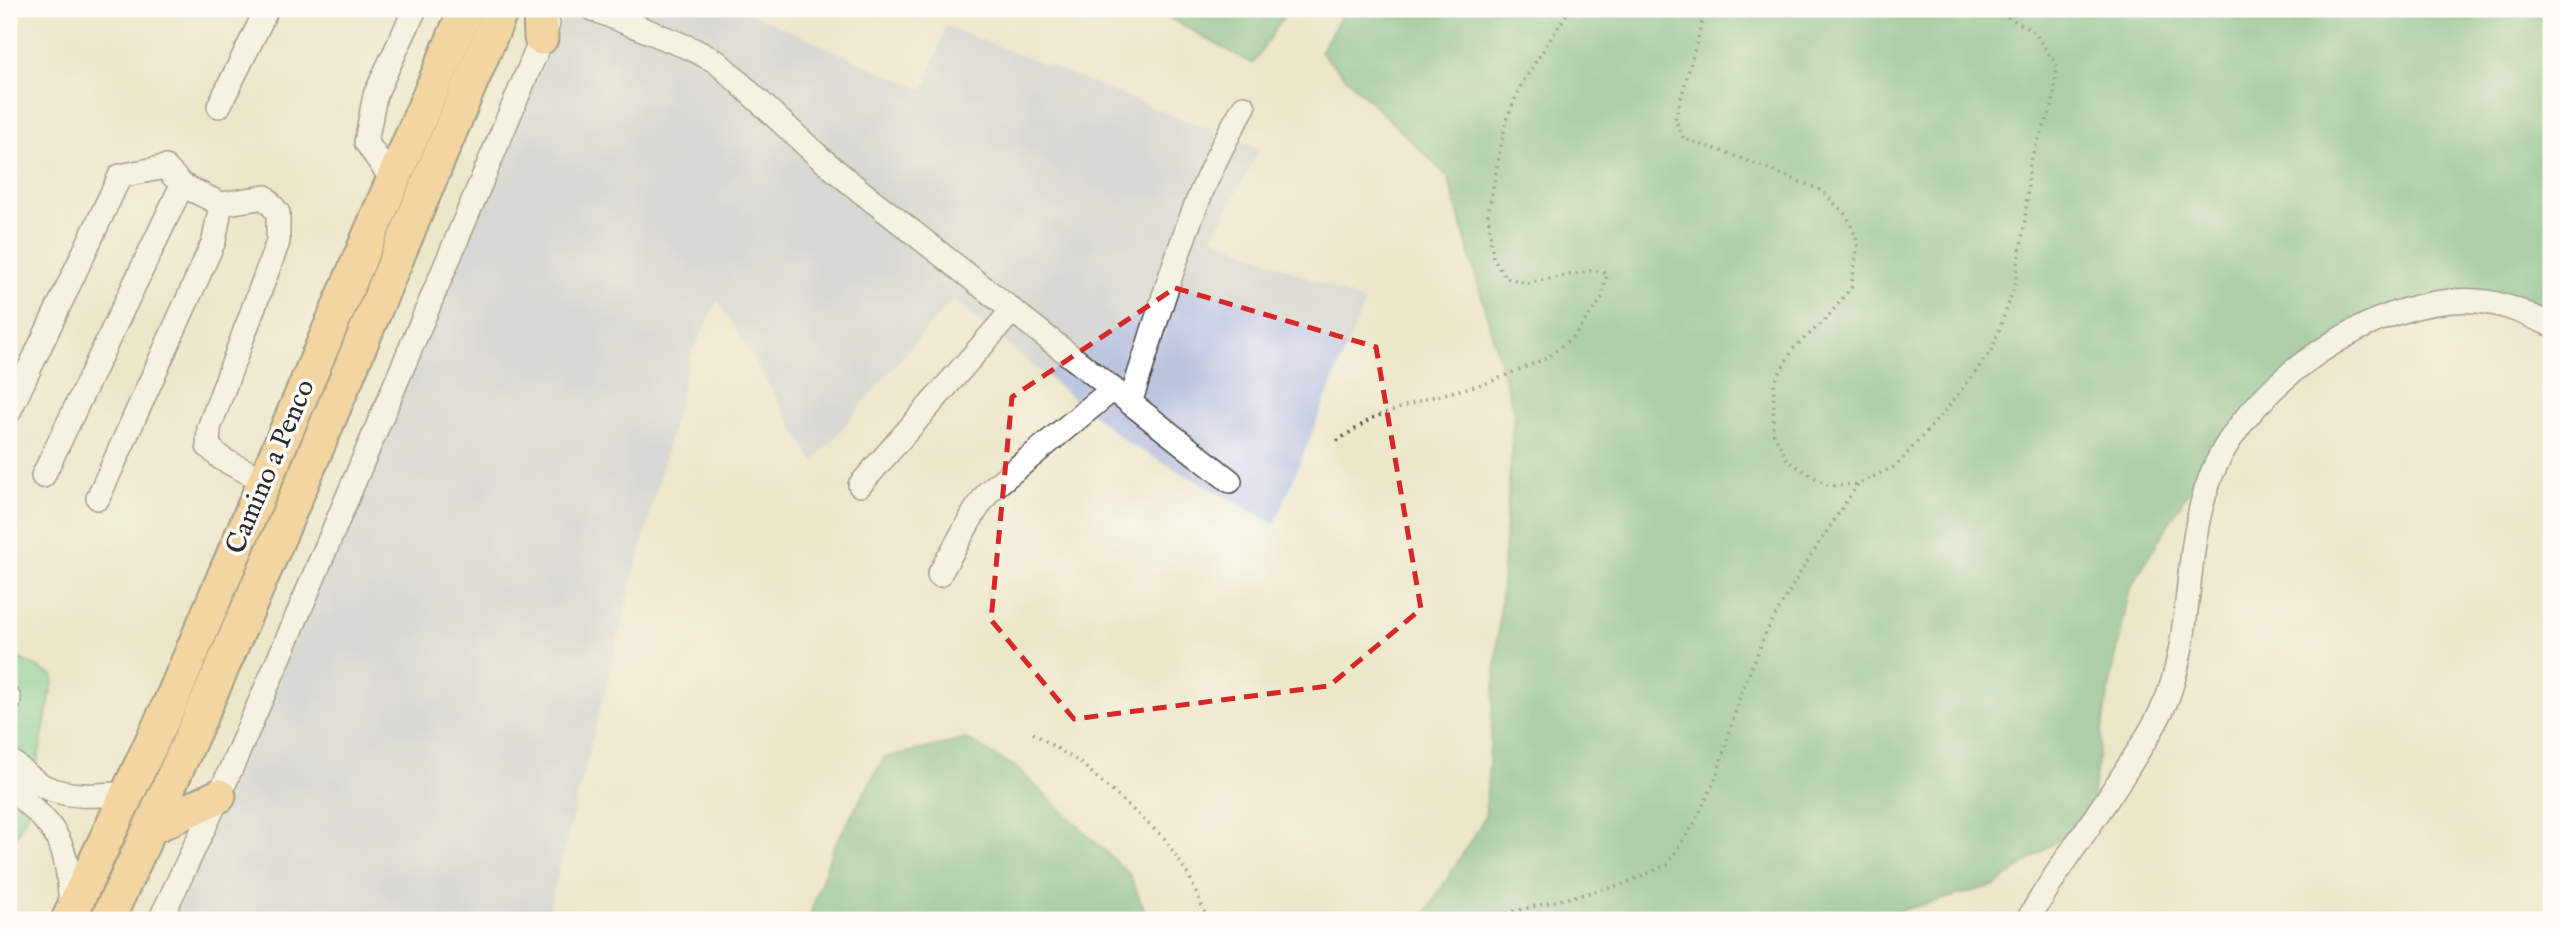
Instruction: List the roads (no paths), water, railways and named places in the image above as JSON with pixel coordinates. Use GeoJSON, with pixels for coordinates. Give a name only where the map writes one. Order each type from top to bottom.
{"type":"FeatureCollection","features":[{"type":"Feature","properties":{"kind":"highway","name":"Camino a Penco"},"geometry":{"type":"LineString","coordinates":[[70,916],[171,701],[466,9]]}},
{"type":"Feature","properties":{"kind":"highway","name":"Camino a Penco"},"geometry":{"type":"LineString","coordinates":[[107,920],[250,606],[502,9]]}},
{"type":"Feature","properties":{"kind":"highway"},"geometry":{"type":"LineString","coordinates":[[150,828],[219,796]]}},
{"type":"Feature","properties":{"kind":"street"},"geometry":{"type":"LineString","coordinates":[[219,106],[267,9]]}},
{"type":"Feature","properties":{"kind":"street"},"geometry":{"type":"LineString","coordinates":[[393,181],[366,142],[375,95],[415,9]]}},
{"type":"Feature","properties":{"kind":"street"},"geometry":{"type":"LineString","coordinates":[[593,9],[692,48],[717,62],[828,165],[1230,481]]}},
{"type":"Feature","properties":{"kind":"street"},"geometry":{"type":"LineString","coordinates":[[160,920],[219,796],[295,621],[545,18]]}},
{"type":"Feature","properties":{"kind":"street"},"geometry":{"type":"LineString","coordinates":[[939,575],[988,492],[1122,396],[1200,192],[1244,107]]}},
{"type":"Feature","properties":{"kind":"street"},"geometry":{"type":"LineString","coordinates":[[9,412],[120,176],[165,167],[182,186],[221,204],[265,197],[278,213],[278,243],[209,428],[208,446],[222,459],[265,481]]}},
{"type":"Feature","properties":{"kind":"street"},"geometry":{"type":"LineString","coordinates":[[43,476],[182,186]]}},
{"type":"Feature","properties":{"kind":"street"},"geometry":{"type":"LineString","coordinates":[[98,498],[214,241],[221,204]]}},
{"type":"Feature","properties":{"kind":"street"},"geometry":{"type":"LineString","coordinates":[[2028,920],[2064,860],[2100,811],[2158,720],[2177,661],[2202,502],[2222,450],[2247,416],[2277,385],[2322,351],[2363,327],[2407,311],[2445,302],[2476,301],[2513,308],[2551,325]]}},
{"type":"Feature","properties":{"kind":"street"},"geometry":{"type":"LineString","coordinates":[[860,485],[1012,311]]}},
{"type":"Feature","properties":{"kind":"street"},"geometry":{"type":"LineString","coordinates":[[9,760],[43,786],[65,793],[87,796],[128,793]]}},
{"type":"Feature","properties":{"kind":"street"},"geometry":{"type":"LineString","coordinates":[[9,788],[49,824],[61,842],[69,867],[70,916]]}}]}
